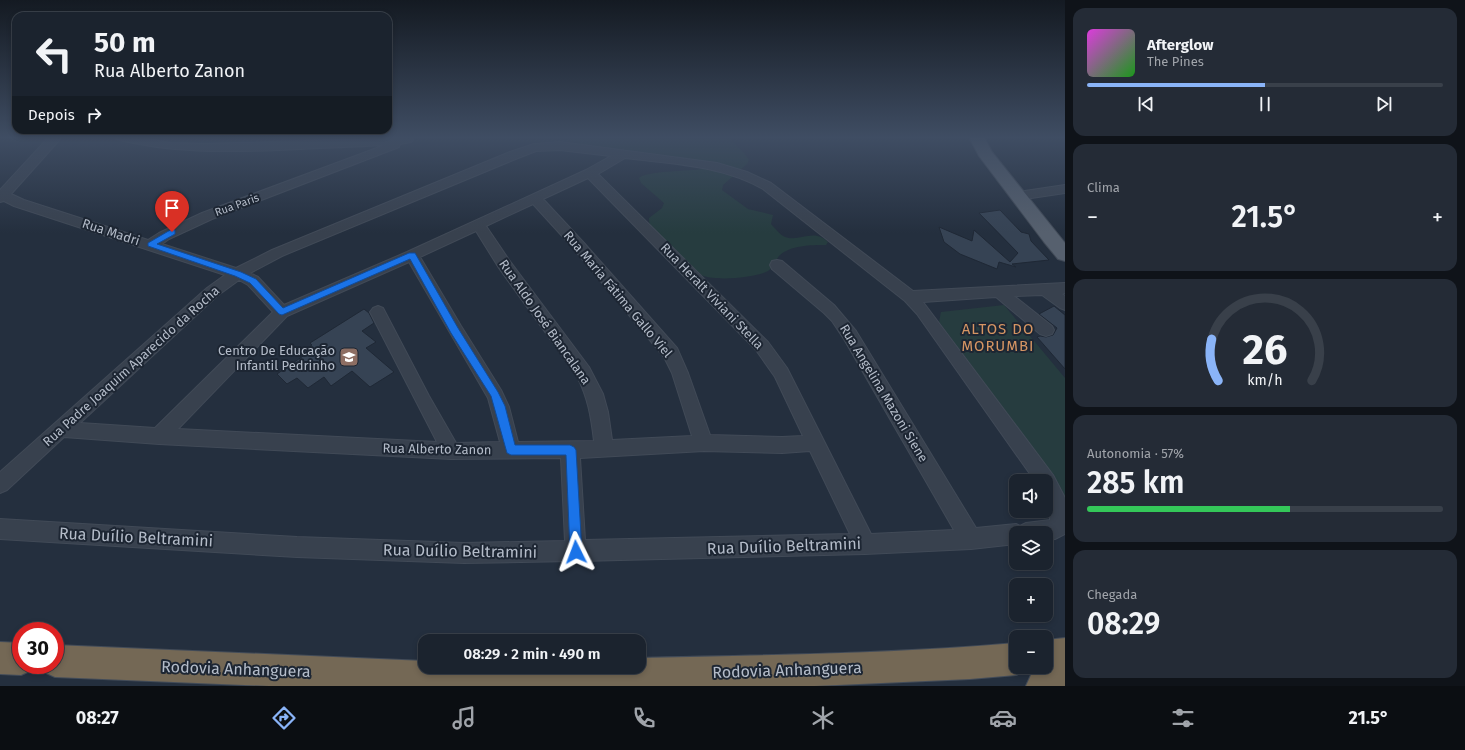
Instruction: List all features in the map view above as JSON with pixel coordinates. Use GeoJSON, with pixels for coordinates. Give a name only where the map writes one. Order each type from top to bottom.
{"type":"FeatureCollection","features":[{"type":"Feature","properties":{"kind":"highway"},"geometry":{"type":"LineString","coordinates":[[1053,655],[1065,654]]}},
{"type":"Feature","properties":{"kind":"highway"},"geometry":{"type":"LineString","coordinates":[[0,658],[12,659]]}},
{"type":"Feature","properties":{"kind":"highway","name":"Rodovia Anhanguera"},"geometry":{"type":"LineString","coordinates":[[64,662],[455,678],[820,670],[970,663],[1009,659]]}},
{"type":"Feature","properties":{"kind":"highway"},"geometry":{"type":"LineString","coordinates":[[1042,686],[1065,684]]}},
{"type":"Feature","properties":{"kind":"main road"},"geometry":{"type":"LineString","coordinates":[[1000,169],[1024,196],[1065,235]]}},
{"type":"Feature","properties":{"kind":"main road"},"geometry":{"type":"LineString","coordinates":[[1007,169],[1050,238],[1065,255]]}},
{"type":"Feature","properties":{"kind":"street"},"geometry":{"type":"LineString","coordinates":[[1,199],[28,169]]}},
{"type":"Feature","properties":{"kind":"street","name":"Rua Paris"},"geometry":{"type":"LineString","coordinates":[[150,245],[164,236],[207,216],[336,169]]}},
{"type":"Feature","properties":{"kind":"street","name":"Rua Padre Joaquim Aparecido da Rocha"},"geometry":{"type":"LineString","coordinates":[[0,484],[212,292],[238,274],[277,254],[480,169]]}},
{"type":"Feature","properties":{"kind":"street"},"geometry":{"type":"LineString","coordinates":[[159,436],[282,312],[412,255],[597,169]]}},
{"type":"Feature","properties":{"kind":"street","name":"Rua Padre Joaquim Aparecido da Rocha"},"geometry":{"type":"LineString","coordinates":[[727,169],[752,177],[767,186],[910,297],[922,310],[1040,474]]}},
{"type":"Feature","properties":{"kind":"street","name":"Rua Heralt Viviani Stella"},"geometry":{"type":"LineString","coordinates":[[590,173],[762,346],[781,373],[814,443],[865,544]]}},
{"type":"Feature","properties":{"kind":"street"},"geometry":{"type":"LineString","coordinates":[[1024,196],[1065,189]]}},
{"type":"Feature","properties":{"kind":"street","name":"Rua Maria Fátima Gallo Viel"},"geometry":{"type":"LineString","coordinates":[[535,198],[594,263],[671,353],[680,373],[704,443]]}},
{"type":"Feature","properties":{"kind":"street","name":"Rua Madri"},"geometry":{"type":"LineString","coordinates":[[1,199],[18,203],[238,274],[253,281],[282,312]]}},
{"type":"Feature","properties":{"kind":"street","name":"Rua Aldo José Biancalana"},"geometry":{"type":"LineString","coordinates":[[478,224],[504,264],[583,372],[594,394],[599,412],[604,447]]}},
{"type":"Feature","properties":{"kind":"street"},"geometry":{"type":"LineString","coordinates":[[412,255],[455,330],[495,395],[500,406],[511,450]]}},
{"type":"Feature","properties":{"kind":"street","name":"Rua Angelina Mazoni Siene"},"geometry":{"type":"LineString","coordinates":[[777,265],[829,309],[850,335],[971,539]]}},
{"type":"Feature","properties":{"kind":"street"},"geometry":{"type":"LineString","coordinates":[[910,297],[1065,288]]}},
{"type":"Feature","properties":{"kind":"street"},"geometry":{"type":"LineString","coordinates":[[1045,289],[1065,304]]}},
{"type":"Feature","properties":{"kind":"street"},"geometry":{"type":"LineString","coordinates":[[999,292],[1046,330]]}},
{"type":"Feature","properties":{"kind":"street"},"geometry":{"type":"LineString","coordinates":[[378,312],[423,401],[451,451]]}},
{"type":"Feature","properties":{"kind":"street","name":"Rua Alberto Zanon"},"geometry":{"type":"LineString","coordinates":[[60,429],[159,436],[451,451],[570,450],[604,447],[704,443],[782,445],[814,443]]}},
{"type":"Feature","properties":{"kind":"street"},"geometry":{"type":"LineString","coordinates":[[570,450],[576,552]]}},
{"type":"Feature","properties":{"kind":"street"},"geometry":{"type":"LineString","coordinates":[[1053,496],[1061,516],[1060,525],[1053,529]]}},
{"type":"Feature","properties":{"kind":"street","name":"Rua Duílio Beltramini"},"geometry":{"type":"LineString","coordinates":[[0,529],[298,547],[464,553],[576,552],[865,544],[971,539],[1009,535]]}},
{"type":"Feature","properties":{"kind":"green space"},"geometry":{"type":"Polygon","coordinates":[[[702,169],[741,169],[723,185],[722,190],[748,209],[773,215],[771,224],[785,237],[796,238],[817,236],[828,242],[826,245],[801,246],[784,252],[779,256],[768,271],[754,276],[713,278],[699,274],[688,266],[653,231],[649,223],[649,218],[662,208],[664,203],[641,183],[639,178],[650,174],[702,169]]]}},
{"type":"Feature","properties":{"kind":"green space"},"geometry":{"type":"Polygon","coordinates":[[[1004,305],[1065,378],[1065,498],[1053,474],[939,322],[941,312],[1004,305]]]}},
{"type":"Feature","properties":{"kind":"building"},"geometry":{"type":"Polygon","coordinates":[[[1000,210],[1021,232],[1029,234],[1031,241],[1049,260],[1012,264],[1016,267],[999,262],[997,269],[960,254],[944,242],[939,227],[972,241],[974,230],[1010,262],[1018,253],[979,213],[1000,210]]]}},
{"type":"Feature","properties":{"kind":"building"},"geometry":{"type":"Polygon","coordinates":[[[1054,306],[1065,315],[1065,369],[1037,337],[1053,335],[1057,328],[1039,314],[1054,306]]]}},
{"type":"Feature","properties":{"kind":"building"},"geometry":{"type":"Polygon","coordinates":[[[364,309],[369,313],[374,323],[362,331],[376,342],[366,348],[394,372],[370,387],[352,371],[331,386],[324,377],[308,388],[297,378],[287,384],[277,374],[306,354],[303,351],[312,345],[310,343],[364,309]]]}},
{"type":"Feature","properties":{"kind":"place","name":"Centro De Educação Infantil Pedrinho"},"geometry":{"type":"Point","coordinates":[349,357]}},
{"type":"Feature","properties":{"kind":"district","name":"ALTOS DO MORUMBI"},"geometry":{"type":"Point","coordinates":[998,338]}},
{"type":"Feature","properties":{"kind":"route"},"geometry":{"type":"LineString","coordinates":[[172,232],[150,245],[238,274],[253,281],[282,312],[412,255],[455,330],[495,395],[500,406],[511,450],[570,450],[576,552]]}}]}
